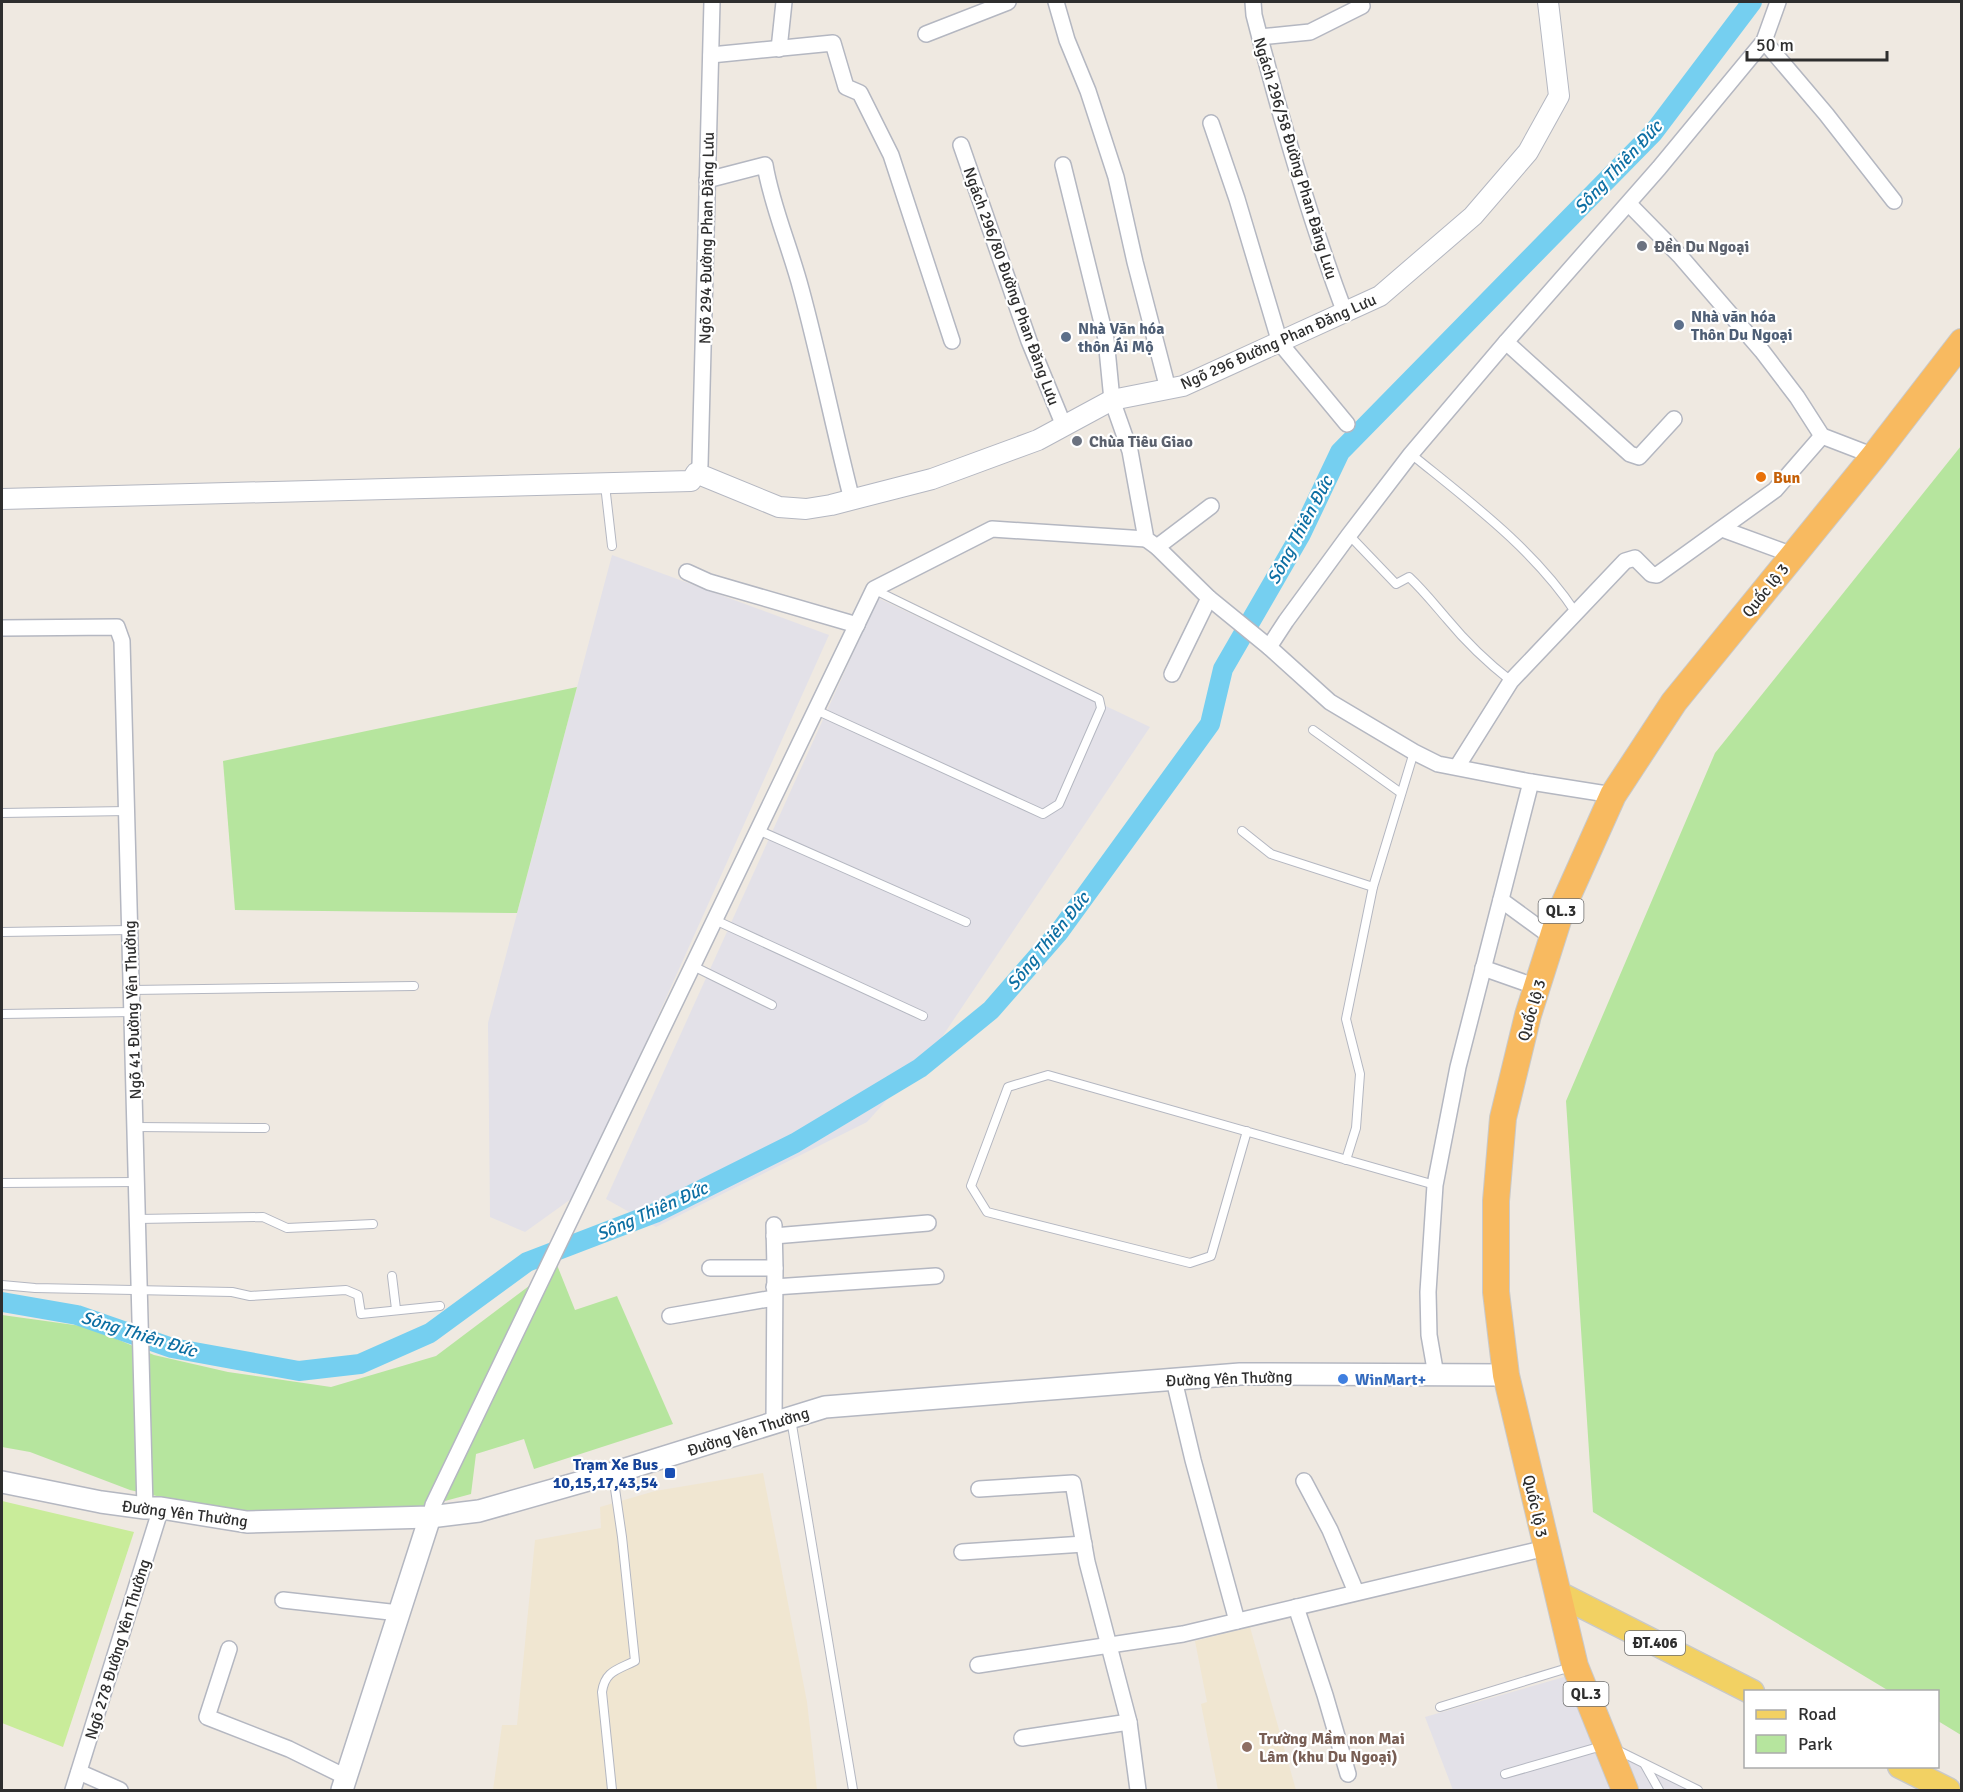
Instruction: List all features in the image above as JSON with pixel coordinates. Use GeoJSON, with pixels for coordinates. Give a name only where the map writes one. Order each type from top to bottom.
{"type":"FeatureCollection","features":[{"type":"Feature","properties":{"kind":"highway","name":"Quốc lộ 3"},"geometry":{"type":"LineString","coordinates":[[1625,1791],[1575,1666],[1506,1375],[1496,1292],[1496,1201],[1503,1118],[1528,1015],[1562,911],[1613,795],[1674,702],[1874,456],[1962,342]]}},
{"type":"Feature","properties":{"kind":"main road","name":"Đường Yên Thường"},"geometry":{"type":"LineString","coordinates":[[2,1482],[100,1502],[247,1522],[430,1517],[479,1511],[613,1473],[825,1407],[1240,1374],[1506,1375]]}},
{"type":"Feature","properties":{"kind":"main road"},"geometry":{"type":"LineString","coordinates":[[344,1784],[430,1517]]}},
{"type":"Feature","properties":{"kind":"main road","name":"ĐT.406"},"geometry":{"type":"LineString","coordinates":[[1559,1594],[1748,1690]]}},
{"type":"Feature","properties":{"kind":"main road"},"geometry":{"type":"LineString","coordinates":[[1902,1768],[1948,1791]]}},
{"type":"Feature","properties":{"kind":"street","name":"Ngõ 294 Đường Phan Đăng Lưu"},"geometry":{"type":"LineString","coordinates":[[696,472],[700,465],[712,2]]}},
{"type":"Feature","properties":{"kind":"street"},"geometry":{"type":"LineString","coordinates":[[779,49],[784,2]]}},
{"type":"Feature","properties":{"kind":"street"},"geometry":{"type":"LineString","coordinates":[[926,34],[1008,2]]}},
{"type":"Feature","properties":{"kind":"street"},"geometry":{"type":"LineString","coordinates":[[1056,2],[1067,40],[1088,91],[1116,177],[1168,389]]}},
{"type":"Feature","properties":{"kind":"street","name":"Ngách 296/58 Đường Phan Đăng Lưu"},"geometry":{"type":"LineString","coordinates":[[1253,2],[1281,118],[1320,249],[1344,313]]}},
{"type":"Feature","properties":{"kind":"street","name":"Ngõ 296 Đường Phan Đăng Lưu"},"geometry":{"type":"LineString","coordinates":[[696,472],[779,507],[806,509],[852,500],[932,479],[1038,440],[1112,400],[1183,386],[1380,296],[1473,216],[1528,152],[1559,96],[1548,2]]}},
{"type":"Feature","properties":{"kind":"street"},"geometry":{"type":"LineString","coordinates":[[1268,646],[1412,454],[1506,342],[1629,204],[1764,41],[1778,2]]}},
{"type":"Feature","properties":{"kind":"street"},"geometry":{"type":"LineString","coordinates":[[1260,37],[1310,32],[1362,6]]}},
{"type":"Feature","properties":{"kind":"street"},"geometry":{"type":"LineString","coordinates":[[1764,41],[1826,114],[1894,201]]}},
{"type":"Feature","properties":{"kind":"street"},"geometry":{"type":"LineString","coordinates":[[711,55],[833,43],[846,87],[860,93],[891,155],[952,341]]}},
{"type":"Feature","properties":{"kind":"street"},"geometry":{"type":"LineString","coordinates":[[1211,123],[1280,343],[1347,424]]}},
{"type":"Feature","properties":{"kind":"street","name":"Ngách 296/80 Đường Phan Đăng Lưu"},"geometry":{"type":"LineString","coordinates":[[961,145],[1029,341],[1064,426]]}},
{"type":"Feature","properties":{"kind":"street"},"geometry":{"type":"LineString","coordinates":[[707,180],[765,165],[768,183],[801,288],[852,500]]}},
{"type":"Feature","properties":{"kind":"street"},"geometry":{"type":"LineString","coordinates":[[1063,165],[1106,339],[1112,400],[1130,451],[1151,543],[1212,601],[1268,646],[1330,702],[1414,752],[1438,764],[1613,795]]}},
{"type":"Feature","properties":{"kind":"street"},"geometry":{"type":"LineString","coordinates":[[1629,204],[1681,257],[1762,351],[1797,397],[1822,436],[1874,456]]}},
{"type":"Feature","properties":{"kind":"street"},"geometry":{"type":"LineString","coordinates":[[1506,342],[1629,454],[1639,457],[1674,419]]}},
{"type":"Feature","properties":{"kind":"street"},"geometry":{"type":"LineString","coordinates":[[1457,767],[1511,681],[1625,561],[1635,558],[1651,574],[1658,575],[1775,490],[1822,436]]}},
{"type":"Feature","properties":{"kind":"street"},"geometry":{"type":"LineString","coordinates":[[2,499],[690,481],[696,472]]}},
{"type":"Feature","properties":{"kind":"street"},"geometry":{"type":"LineString","coordinates":[[430,1517],[433,1505],[874,590],[992,529],[1151,543],[1211,506]]}},
{"type":"Feature","properties":{"kind":"street"},"geometry":{"type":"LineString","coordinates":[[1722,529],[1793,555]]}},
{"type":"Feature","properties":{"kind":"street"},"geometry":{"type":"LineString","coordinates":[[687,572],[709,582],[857,625]]}},
{"type":"Feature","properties":{"kind":"street"},"geometry":{"type":"LineString","coordinates":[[1172,674],[1212,601]]}},
{"type":"Feature","properties":{"kind":"street","name":"Ngõ 41 Đường Yên Thường"},"geometry":{"type":"LineString","coordinates":[[2,628],[117,627],[122,641],[141,1363],[153,1508]]}},
{"type":"Feature","properties":{"kind":"street"},"geometry":{"type":"LineString","coordinates":[[1436,1375],[1429,1335],[1428,1292],[1435,1185],[1458,1067],[1531,782]]}},
{"type":"Feature","properties":{"kind":"street"},"geometry":{"type":"LineString","coordinates":[[1501,900],[1553,938]]}},
{"type":"Feature","properties":{"kind":"street"},"geometry":{"type":"LineString","coordinates":[[1484,968],[1537,987]]}},
{"type":"Feature","properties":{"kind":"street"},"geometry":{"type":"LineString","coordinates":[[782,1420],[774,1293],[774,1230],[928,1223]]}},
{"type":"Feature","properties":{"kind":"street"},"geometry":{"type":"LineString","coordinates":[[710,1268],[775,1268]]}},
{"type":"Feature","properties":{"kind":"street"},"geometry":{"type":"LineString","coordinates":[[670,1316],[774,1293],[936,1276]]}},
{"type":"Feature","properties":{"kind":"street"},"geometry":{"type":"LineString","coordinates":[[1174,1380],[1193,1460],[1237,1621]]}},
{"type":"Feature","properties":{"kind":"street"},"geometry":{"type":"LineString","coordinates":[[1304,1481],[1330,1530],[1356,1592]]}},
{"type":"Feature","properties":{"kind":"street"},"geometry":{"type":"LineString","coordinates":[[979,1489],[1072,1484],[1084,1544],[1129,1722],[1138,1791]]}},
{"type":"Feature","properties":{"kind":"street","name":"Ngõ 278 Đường Yên Thường"},"geometry":{"type":"LineString","coordinates":[[73,1791],[153,1508]]}},
{"type":"Feature","properties":{"kind":"street"},"geometry":{"type":"LineString","coordinates":[[962,1552],[1084,1544]]}},
{"type":"Feature","properties":{"kind":"street"},"geometry":{"type":"LineString","coordinates":[[978,1665],[1183,1634],[1546,1548]]}},
{"type":"Feature","properties":{"kind":"street"},"geometry":{"type":"LineString","coordinates":[[283,1600],[399,1612]]}},
{"type":"Feature","properties":{"kind":"street"},"geometry":{"type":"LineString","coordinates":[[1296,1606],[1326,1695],[1348,1774]]}},
{"type":"Feature","properties":{"kind":"street"},"geometry":{"type":"LineString","coordinates":[[229,1649],[207,1717],[289,1749],[344,1784]]}},
{"type":"Feature","properties":{"kind":"street"},"geometry":{"type":"LineString","coordinates":[[1022,1738],[1129,1722]]}},
{"type":"Feature","properties":{"kind":"street"},"geometry":{"type":"LineString","coordinates":[[79,1772],[120,1791]]}},
{"type":"Feature","properties":{"kind":"lane"},"geometry":{"type":"LineString","coordinates":[[1412,454],[1529,554],[1576,613]]}},
{"type":"Feature","properties":{"kind":"lane"},"geometry":{"type":"LineString","coordinates":[[605,483],[612,546]]}},
{"type":"Feature","properties":{"kind":"lane"},"geometry":{"type":"LineString","coordinates":[[1349,535],[1396,584],[1409,577],[1491,665],[1511,681]]}},
{"type":"Feature","properties":{"kind":"lane"},"geometry":{"type":"LineString","coordinates":[[816,710],[1043,814],[1059,804],[1101,708],[1099,699],[874,590]]}},
{"type":"Feature","properties":{"kind":"lane"},"geometry":{"type":"LineString","coordinates":[[1313,730],[1401,793]]}},
{"type":"Feature","properties":{"kind":"lane"},"geometry":{"type":"LineString","coordinates":[[1346,1160],[1356,1128],[1360,1074],[1346,1019],[1373,887],[1414,752]]}},
{"type":"Feature","properties":{"kind":"lane"},"geometry":{"type":"LineString","coordinates":[[2,813],[127,812]]}},
{"type":"Feature","properties":{"kind":"lane"},"geometry":{"type":"LineString","coordinates":[[758,830],[966,922]]}},
{"type":"Feature","properties":{"kind":"lane"},"geometry":{"type":"LineString","coordinates":[[1242,831],[1271,854],[1373,887]]}},
{"type":"Feature","properties":{"kind":"lane"},"geometry":{"type":"LineString","coordinates":[[715,920],[923,1016]]}},
{"type":"Feature","properties":{"kind":"lane"},"geometry":{"type":"LineString","coordinates":[[2,932],[130,930]]}},
{"type":"Feature","properties":{"kind":"lane"},"geometry":{"type":"LineString","coordinates":[[693,966],[772,1005]]}},
{"type":"Feature","properties":{"kind":"lane"},"geometry":{"type":"LineString","coordinates":[[132,990],[414,986]]}},
{"type":"Feature","properties":{"kind":"lane"},"geometry":{"type":"LineString","coordinates":[[2,1014],[132,1012]]}},
{"type":"Feature","properties":{"kind":"lane"},"geometry":{"type":"LineString","coordinates":[[1247,1131],[1211,1256],[1190,1263],[987,1212],[971,1186],[1008,1087],[1048,1075],[1247,1131],[1435,1185]]}},
{"type":"Feature","properties":{"kind":"lane"},"geometry":{"type":"LineString","coordinates":[[135,1127],[264,1128]]}},
{"type":"Feature","properties":{"kind":"lane"},"geometry":{"type":"LineString","coordinates":[[2,1183],[136,1182]]}},
{"type":"Feature","properties":{"kind":"lane"},"geometry":{"type":"LineString","coordinates":[[138,1219],[263,1217],[287,1228],[373,1224]]}},
{"type":"Feature","properties":{"kind":"lane"},"geometry":{"type":"LineString","coordinates":[[392,1276],[396,1309]]}},
{"type":"Feature","properties":{"kind":"lane"},"geometry":{"type":"LineString","coordinates":[[2,1285],[35,1288],[232,1292],[250,1296],[346,1290],[358,1295],[361,1314],[440,1306]]}},
{"type":"Feature","properties":{"kind":"lane"},"geometry":{"type":"LineString","coordinates":[[782,1420],[853,1791]]}},
{"type":"Feature","properties":{"kind":"lane"},"geometry":{"type":"LineString","coordinates":[[612,1791],[602,1692],[604,1680],[610,1673],[635,1660],[613,1473]]}},
{"type":"Feature","properties":{"kind":"lane"},"geometry":{"type":"LineString","coordinates":[[1440,1707],[1575,1666]]}},
{"type":"Feature","properties":{"kind":"lane"},"geometry":{"type":"LineString","coordinates":[[1505,1774],[1607,1745],[1698,1791]]}},
{"type":"Feature","properties":{"kind":"lane"},"geometry":{"type":"LineString","coordinates":[[1645,1765],[1659,1791]]}},
{"type":"Feature","properties":{"kind":"shaded area"},"geometry":{"type":"Polygon","coordinates":[[[612,555],[829,635],[578,1194],[525,1232],[490,1217],[488,1023],[612,555]]]}},
{"type":"Feature","properties":{"kind":"shaded area"},"geometry":{"type":"Polygon","coordinates":[[[878,598],[1150,727],[938,1043],[867,1122],[656,1227],[606,1199],[878,598]]]}},
{"type":"Feature","properties":{"kind":"shaded area"},"geometry":{"type":"Polygon","coordinates":[[[763,1473],[807,1702],[817,1790],[493,1790],[502,1725],[517,1725],[535,1540],[601,1528],[600,1507],[655,1491],[763,1473]]]}},
{"type":"Feature","properties":{"kind":"shaded area","name":"Trường Mầm non Mai Lâm (khu Du Ngoại)"},"geometry":{"type":"Polygon","coordinates":[[[1250,1627],[1296,1790],[1218,1790],[1201,1704],[1207,1702],[1195,1641],[1250,1627]]]}},
{"type":"Feature","properties":{"kind":"shaded area"},"geometry":{"type":"Polygon","coordinates":[[[1578,1673],[1607,1745],[1700,1790],[1453,1790],[1425,1717],[1578,1673]]]}},
{"type":"Feature","properties":{"kind":"green space"},"geometry":{"type":"Polygon","coordinates":[[[1961,446],[1961,1735],[1939,1722],[1939,1690],[1887,1690],[1593,1512],[1566,1101],[1715,753],[1961,446]]]}},
{"type":"Feature","properties":{"kind":"green space"},"geometry":{"type":"Polygon","coordinates":[[[577,687],[517,913],[235,910],[223,761],[577,687]]]}},
{"type":"Feature","properties":{"kind":"green space"},"geometry":{"type":"Polygon","coordinates":[[[557,1265],[575,1310],[617,1296],[673,1424],[534,1469],[524,1439],[476,1454],[471,1494],[415,1509],[246,1516],[130,1490],[30,1452],[2,1447],[2,1315],[89,1327],[154,1355],[228,1372],[331,1387],[436,1356],[557,1265]]]}},
{"type":"Feature","properties":{"kind":"green space"},"geometry":{"type":"Polygon","coordinates":[[[2,1501],[134,1532],[63,1747],[2,1723],[2,1501]]]}},
{"type":"Feature","properties":{"kind":"waterway","name":"Sông Thiên Đức"},"geometry":{"type":"LineString","coordinates":[[2,1302],[77,1315],[172,1348],[299,1371],[360,1364],[430,1333],[527,1262],[655,1213],[795,1143],[920,1068],[991,1010],[1059,932],[1210,724],[1223,669],[1301,534],[1340,452],[1653,133],[1752,2]]}},
{"type":"Feature","properties":{"kind":"place","name":"Đền Du Ngoại"},"geometry":{"type":"Point","coordinates":[1642,246]}},
{"type":"Feature","properties":{"kind":"place","name":"Nhà văn hóa Thôn Du Ngoại"},"geometry":{"type":"Point","coordinates":[1679,325]}},
{"type":"Feature","properties":{"kind":"place","name":"Nhà Văn hóa thôn Ái Mộ"},"geometry":{"type":"Point","coordinates":[1066,337]}},
{"type":"Feature","properties":{"kind":"place","name":"Chùa Tiêu Giao"},"geometry":{"type":"Point","coordinates":[1077,441]}},
{"type":"Feature","properties":{"kind":"place","name":"Bun"},"geometry":{"type":"Point","coordinates":[1761,477]}},
{"type":"Feature","properties":{"kind":"place","name":"WinMart+"},"geometry":{"type":"Point","coordinates":[1343,1379]}},
{"type":"Feature","properties":{"kind":"place","name":"Trạm Xe Bus 10,15,17,43,54"},"geometry":{"type":"Point","coordinates":[670,1473]}},
{"type":"Feature","properties":{"kind":"place","name":"Trường Mầm non Mai Lâm (khu Du Ngoại)"},"geometry":{"type":"Point","coordinates":[1247,1747]}}]}
